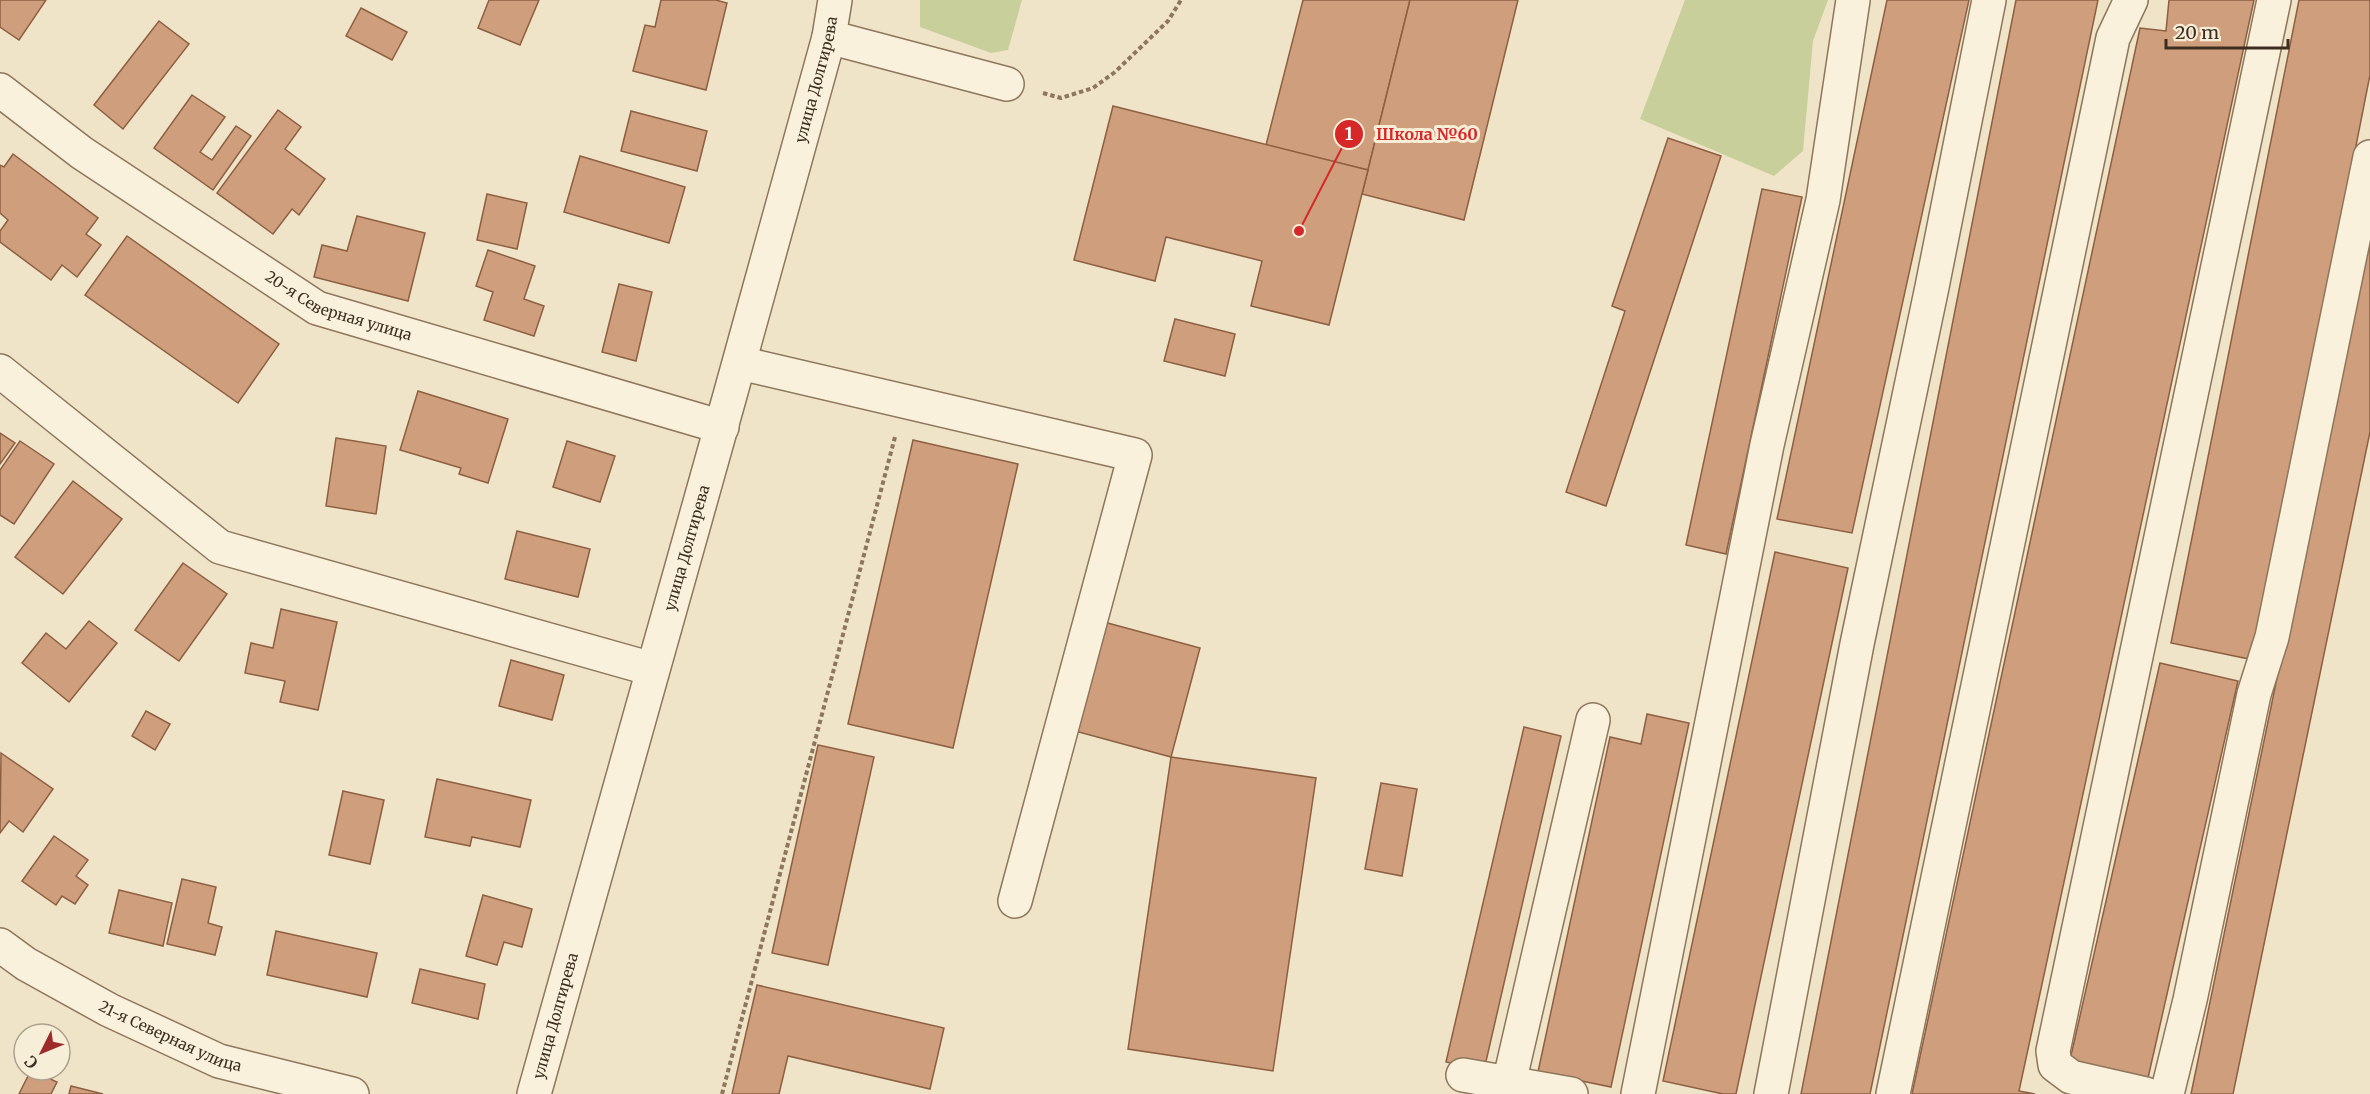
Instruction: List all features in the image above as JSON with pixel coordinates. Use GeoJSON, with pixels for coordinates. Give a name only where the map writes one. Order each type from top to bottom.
{"type":"FeatureCollection","features":[{"type":"Feature","properties":{"kind":"street","name":"улица Долгирева"},"geometry":{"type":"LineString","coordinates":[[534,1094],[740,363],[829,37],[835,0]]}},
{"type":"Feature","properties":{"kind":"street"},"geometry":{"type":"LineString","coordinates":[[1638,1094],[1767,445],[1822,200],[1853,0]]}},
{"type":"Feature","properties":{"kind":"street"},"geometry":{"type":"LineString","coordinates":[[1771,1094],[1857,644],[1989,0]]}},
{"type":"Feature","properties":{"kind":"street"},"geometry":{"type":"LineString","coordinates":[[1893,1094],[2113,38],[2131,0]]}},
{"type":"Feature","properties":{"kind":"street"},"geometry":{"type":"LineString","coordinates":[[2146,1094],[2071,1077],[2055,1065],[2053,1051],[2274,0]]}},
{"type":"Feature","properties":{"kind":"street"},"geometry":{"type":"LineString","coordinates":[[829,37],[1007,84]]}},
{"type":"Feature","properties":{"kind":"street","name":"20-я Северная улица"},"geometry":{"type":"LineString","coordinates":[[0,90],[82,153],[317,308],[722,427]]}},
{"type":"Feature","properties":{"kind":"street"},"geometry":{"type":"LineString","coordinates":[[2167,1094],[2190,1000],[2254,694],[2272,638],[2370,157]]}},
{"type":"Feature","properties":{"kind":"street"},"geometry":{"type":"LineString","coordinates":[[740,363],[1135,455],[1015,901]]}},
{"type":"Feature","properties":{"kind":"street"},"geometry":{"type":"LineString","coordinates":[[0,371],[220,547],[652,669]]}},
{"type":"Feature","properties":{"kind":"street"},"geometry":{"type":"LineString","coordinates":[[1509,1083],[1593,720]]}},
{"type":"Feature","properties":{"kind":"street","name":"21-я Северная улица"},"geometry":{"type":"LineString","coordinates":[[0,945],[26,964],[110,1010],[219,1061],[352,1094]]}},
{"type":"Feature","properties":{"kind":"street"},"geometry":{"type":"LineString","coordinates":[[1463,1076],[1571,1094]]}},
{"type":"Feature","properties":{"kind":"path"},"geometry":{"type":"LineString","coordinates":[[1007,84],[1061,98],[1093,88],[1115,72],[1168,21],[1181,0]]}},
{"type":"Feature","properties":{"kind":"path"},"geometry":{"type":"LineString","coordinates":[[722,1094],[904,402]]}},
{"type":"Feature","properties":{"kind":"green space"},"geometry":{"type":"Polygon","coordinates":[[[920,0],[1022,0],[1008,50],[991,53],[920,27],[920,0]]]}},
{"type":"Feature","properties":{"kind":"green space"},"geometry":{"type":"Polygon","coordinates":[[[1685,0],[1828,0],[1813,41],[1803,151],[1774,176],[1640,119],[1685,0]]]}},
{"type":"Feature","properties":{"kind":"building"},"geometry":{"type":"Polygon","coordinates":[[[0,0],[46,0],[19,40],[0,27],[0,0]]]}},
{"type":"Feature","properties":{"kind":"building"},"geometry":{"type":"Polygon","coordinates":[[[489,0],[539,0],[520,45],[478,28],[489,0]]]}},
{"type":"Feature","properties":{"kind":"building"},"geometry":{"type":"Polygon","coordinates":[[[661,0],[716,0],[727,3],[706,90],[633,71],[645,25],[655,27],[661,0]]]}},
{"type":"Feature","properties":{"kind":"building"},"geometry":{"type":"Polygon","coordinates":[[[1303,0],[1410,0],[1368,170],[1266,145],[1303,0]]]}},
{"type":"Feature","properties":{"kind":"building"},"geometry":{"type":"Polygon","coordinates":[[[1410,0],[1518,0],[1464,220],[1362,194],[1410,0]]]}},
{"type":"Feature","properties":{"kind":"building"},"geometry":{"type":"Polygon","coordinates":[[[1887,0],[1969,0],[1852,533],[1777,519],[1887,0]]]}},
{"type":"Feature","properties":{"kind":"building"},"geometry":{"type":"Polygon","coordinates":[[[2016,0],[2098,0],[1870,1094],[1801,1094],[2016,0]]]}},
{"type":"Feature","properties":{"kind":"building"},"geometry":{"type":"Polygon","coordinates":[[[2169,0],[2254,0],[2019,1091],[2035,1094],[1912,1094],[2140,28],[2166,31],[2169,0]]]}},
{"type":"Feature","properties":{"kind":"building"},"geometry":{"type":"Polygon","coordinates":[[[2299,0],[2370,0],[2370,75],[2254,660],[2171,643],[2299,0]]]}},
{"type":"Feature","properties":{"kind":"building"},"geometry":{"type":"Polygon","coordinates":[[[361,8],[407,32],[392,60],[346,36],[361,8]]]}},
{"type":"Feature","properties":{"kind":"building"},"geometry":{"type":"Polygon","coordinates":[[[159,21],[189,44],[123,129],[94,105],[159,21]]]}},
{"type":"Feature","properties":{"kind":"building"},"geometry":{"type":"Polygon","coordinates":[[[192,95],[225,117],[200,152],[212,160],[236,126],[251,136],[213,190],[154,148],[192,95]]]}},
{"type":"Feature","properties":{"kind":"building"},"geometry":{"type":"Polygon","coordinates":[[[1113,106],[1368,170],[1329,325],[1251,306],[1262,261],[1166,237],[1155,281],[1074,260],[1113,106]]]}},
{"type":"Feature","properties":{"kind":"building"},"geometry":{"type":"Polygon","coordinates":[[[278,110],[301,127],[285,149],[325,179],[299,215],[292,209],[273,234],[217,193],[278,110]]]}},
{"type":"Feature","properties":{"kind":"building"},"geometry":{"type":"Polygon","coordinates":[[[631,111],[707,131],[697,171],[621,151],[631,111]]]}},
{"type":"Feature","properties":{"kind":"building"},"geometry":{"type":"Polygon","coordinates":[[[1668,138],[1721,156],[1606,506],[1566,492],[1625,311],[1612,306],[1668,138]]]}},
{"type":"Feature","properties":{"kind":"building"},"geometry":{"type":"Polygon","coordinates":[[[13,154],[98,218],[86,234],[101,245],[77,277],[62,265],[51,280],[0,242],[0,231],[8,220],[0,213],[0,165],[4,167],[13,154]]]}},
{"type":"Feature","properties":{"kind":"building"},"geometry":{"type":"Polygon","coordinates":[[[580,156],[685,187],[669,243],[564,212],[580,156]]]}},
{"type":"Feature","properties":{"kind":"building"},"geometry":{"type":"Polygon","coordinates":[[[1762,189],[1802,197],[1726,554],[1686,545],[1762,189]]]}},
{"type":"Feature","properties":{"kind":"building"},"geometry":{"type":"Polygon","coordinates":[[[487,194],[527,203],[517,249],[477,240],[487,194]]]}},
{"type":"Feature","properties":{"kind":"building"},"geometry":{"type":"Polygon","coordinates":[[[357,216],[425,233],[408,301],[314,277],[322,245],[347,251],[357,216]]]}},
{"type":"Feature","properties":{"kind":"building"},"geometry":{"type":"Polygon","coordinates":[[[2370,228],[2370,432],[2233,1094],[2191,1094],[2370,228]]]}},
{"type":"Feature","properties":{"kind":"building"},"geometry":{"type":"Polygon","coordinates":[[[127,236],[279,344],[238,403],[85,295],[127,236]]]}},
{"type":"Feature","properties":{"kind":"building"},"geometry":{"type":"Polygon","coordinates":[[[488,250],[535,266],[524,299],[544,306],[534,336],[484,320],[493,292],[476,286],[488,250]]]}},
{"type":"Feature","properties":{"kind":"building"},"geometry":{"type":"Polygon","coordinates":[[[619,284],[652,292],[636,361],[602,352],[619,284]]]}},
{"type":"Feature","properties":{"kind":"building"},"geometry":{"type":"Polygon","coordinates":[[[1175,319],[1235,334],[1225,376],[1164,361],[1175,319]]]}},
{"type":"Feature","properties":{"kind":"building"},"geometry":{"type":"Polygon","coordinates":[[[418,391],[508,419],[488,483],[459,474],[461,468],[400,450],[418,391]]]}},
{"type":"Feature","properties":{"kind":"building"},"geometry":{"type":"Polygon","coordinates":[[[0,433],[15,443],[0,464],[0,433]]]}},
{"type":"Feature","properties":{"kind":"building"},"geometry":{"type":"Polygon","coordinates":[[[336,438],[386,446],[376,514],[326,506],[336,438]]]}},
{"type":"Feature","properties":{"kind":"building"},"geometry":{"type":"Polygon","coordinates":[[[913,440],[1018,464],[953,748],[848,724],[913,440]]]}},
{"type":"Feature","properties":{"kind":"building"},"geometry":{"type":"Polygon","coordinates":[[[20,441],[54,464],[14,524],[0,515],[0,470],[20,441]]]}},
{"type":"Feature","properties":{"kind":"building"},"geometry":{"type":"Polygon","coordinates":[[[567,441],[615,456],[600,502],[553,487],[567,441]]]}},
{"type":"Feature","properties":{"kind":"building"},"geometry":{"type":"Polygon","coordinates":[[[73,481],[122,519],[63,594],[15,557],[73,481]]]}},
{"type":"Feature","properties":{"kind":"building"},"geometry":{"type":"Polygon","coordinates":[[[517,531],[590,549],[578,597],[505,579],[517,531]]]}},
{"type":"Feature","properties":{"kind":"building"},"geometry":{"type":"Polygon","coordinates":[[[1775,552],[1848,568],[1736,1094],[1723,1094],[1663,1081],[1775,552]]]}},
{"type":"Feature","properties":{"kind":"building"},"geometry":{"type":"Polygon","coordinates":[[[183,563],[227,594],[179,661],[135,630],[183,563]]]}},
{"type":"Feature","properties":{"kind":"building"},"geometry":{"type":"Polygon","coordinates":[[[281,609],[337,622],[318,710],[280,702],[285,681],[245,673],[251,643],[273,648],[281,609]]]}},
{"type":"Feature","properties":{"kind":"building"},"geometry":{"type":"Polygon","coordinates":[[[89,621],[117,643],[69,702],[22,663],[46,633],[66,649],[89,621]]]}},
{"type":"Feature","properties":{"kind":"building"},"geometry":{"type":"Polygon","coordinates":[[[1104,622],[1200,648],[1171,757],[1075,731],[1104,622]]]}},
{"type":"Feature","properties":{"kind":"building"},"geometry":{"type":"Polygon","coordinates":[[[511,660],[564,675],[552,720],[499,706],[511,660]]]}},
{"type":"Feature","properties":{"kind":"building"},"geometry":{"type":"Polygon","coordinates":[[[2160,663],[2238,681],[2148,1078],[2070,1060],[2160,663]]]}},
{"type":"Feature","properties":{"kind":"building"},"geometry":{"type":"Polygon","coordinates":[[[146,711],[170,724],[155,750],[132,736],[146,711]]]}},
{"type":"Feature","properties":{"kind":"building"},"geometry":{"type":"Polygon","coordinates":[[[1647,714],[1689,723],[1611,1087],[1538,1072],[1610,737],[1641,744],[1647,714]]]}},
{"type":"Feature","properties":{"kind":"building"},"geometry":{"type":"Polygon","coordinates":[[[1524,727],[1561,736],[1484,1070],[1446,1062],[1524,727]]]}},
{"type":"Feature","properties":{"kind":"building"},"geometry":{"type":"Polygon","coordinates":[[[818,745],[874,757],[828,965],[772,953],[818,745]]]}},
{"type":"Feature","properties":{"kind":"building"},"geometry":{"type":"Polygon","coordinates":[[[1,753],[53,789],[23,832],[9,821],[0,833],[1,753]]]}},
{"type":"Feature","properties":{"kind":"building"},"geometry":{"type":"Polygon","coordinates":[[[1171,757],[1316,778],[1273,1071],[1128,1049],[1171,757]]]}},
{"type":"Feature","properties":{"kind":"building"},"geometry":{"type":"Polygon","coordinates":[[[437,779],[531,800],[520,847],[472,837],[470,846],[425,837],[437,779]]]}},
{"type":"Feature","properties":{"kind":"building"},"geometry":{"type":"Polygon","coordinates":[[[1381,783],[1417,789],[1402,876],[1365,869],[1381,783]]]}},
{"type":"Feature","properties":{"kind":"building"},"geometry":{"type":"Polygon","coordinates":[[[343,791],[384,800],[370,864],[329,855],[343,791]]]}},
{"type":"Feature","properties":{"kind":"building"},"geometry":{"type":"Polygon","coordinates":[[[54,836],[88,860],[76,876],[88,885],[75,904],[62,896],[56,905],[22,881],[54,836]]]}},
{"type":"Feature","properties":{"kind":"building"},"geometry":{"type":"Polygon","coordinates":[[[182,879],[216,887],[208,923],[222,927],[215,955],[167,944],[182,879]]]}},
{"type":"Feature","properties":{"kind":"building"},"geometry":{"type":"Polygon","coordinates":[[[119,890],[172,903],[163,946],[109,933],[119,890]]]}},
{"type":"Feature","properties":{"kind":"building"},"geometry":{"type":"Polygon","coordinates":[[[483,895],[532,909],[522,947],[504,942],[497,965],[466,956],[483,895]]]}},
{"type":"Feature","properties":{"kind":"building"},"geometry":{"type":"Polygon","coordinates":[[[276,931],[377,953],[367,997],[267,975],[276,931]]]}},
{"type":"Feature","properties":{"kind":"building"},"geometry":{"type":"Polygon","coordinates":[[[420,969],[485,984],[478,1019],[412,1003],[420,969]]]}},
{"type":"Feature","properties":{"kind":"building"},"geometry":{"type":"Polygon","coordinates":[[[757,985],[944,1028],[930,1089],[788,1056],[779,1094],[732,1094],[757,985]]]}},
{"type":"Feature","properties":{"kind":"building"},"geometry":{"type":"Polygon","coordinates":[[[25,1082],[57,1082],[51,1094],[19,1094],[25,1082]]]}},
{"type":"Feature","properties":{"kind":"building"},"geometry":{"type":"Polygon","coordinates":[[[71,1086],[103,1094],[69,1094],[71,1086]]]}},
{"type":"Feature","properties":{"kind":"place","name":"Школа №60"},"geometry":{"type":"Point","coordinates":[1299,231]}}]}
